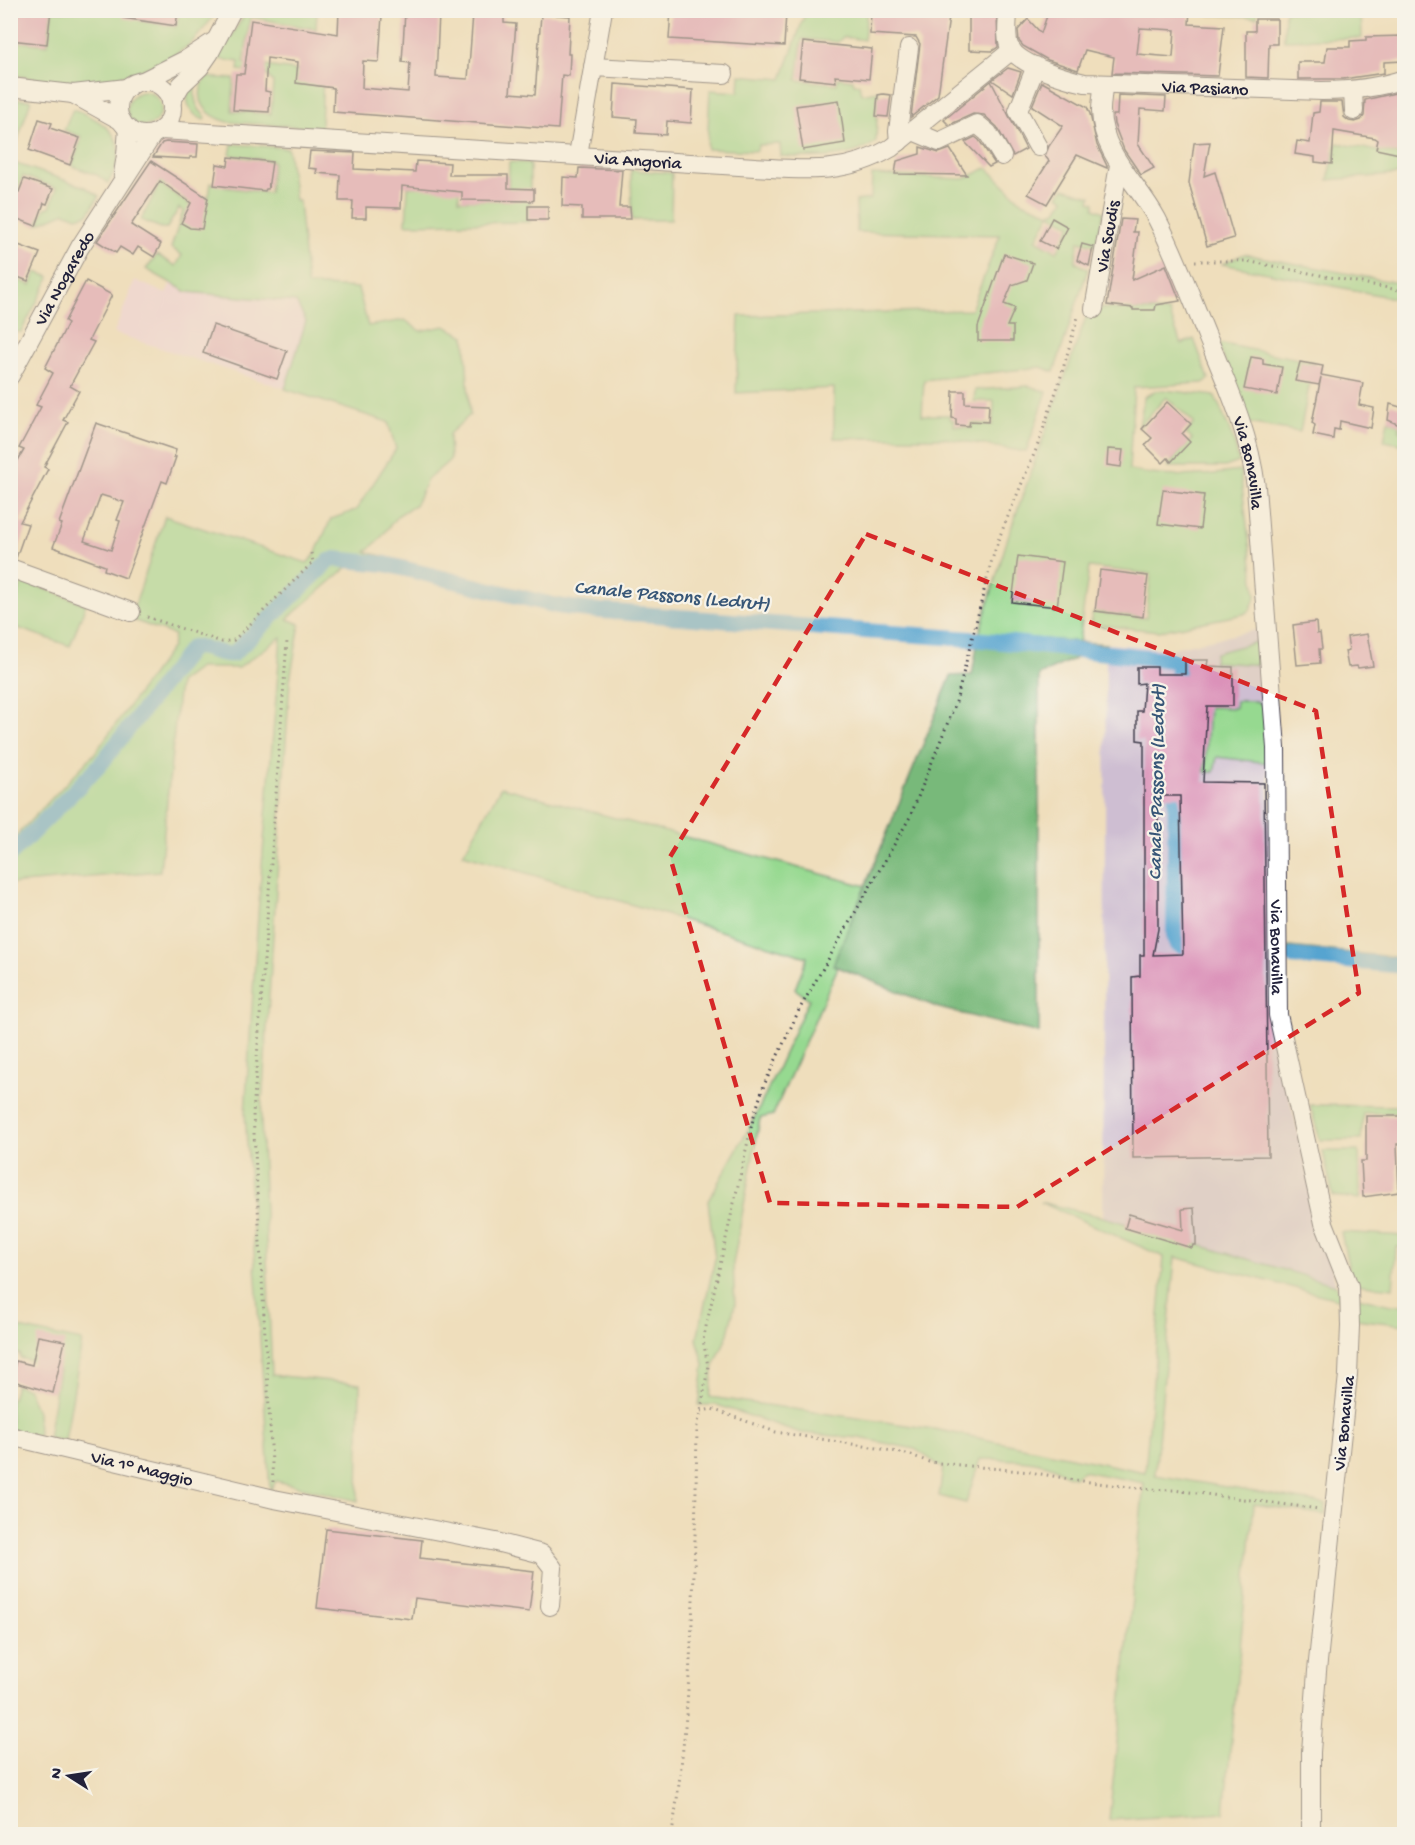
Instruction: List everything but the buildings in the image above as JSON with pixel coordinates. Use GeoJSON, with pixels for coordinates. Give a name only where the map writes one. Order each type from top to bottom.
{"type":"FeatureCollection","features":[{"type":"Feature","properties":{"kind":"street"},"geometry":{"type":"LineString","coordinates":[[73,94],[135,133],[157,132],[168,123],[172,104],[181,85],[200,67],[232,10]]}},
{"type":"Feature","properties":{"kind":"street"},"geometry":{"type":"LineString","coordinates":[[578,155],[603,10]]}},
{"type":"Feature","properties":{"kind":"street"},"geometry":{"type":"LineString","coordinates":[[1008,10],[1008,40],[1012,50]]}},
{"type":"Feature","properties":{"kind":"street"},"geometry":{"type":"LineString","coordinates":[[125,125],[119,112],[119,103],[135,84],[187,59],[214,41]]}},
{"type":"Feature","properties":{"kind":"street"},"geometry":{"type":"LineString","coordinates":[[909,48],[898,131],[907,136],[939,142],[977,124],[988,133],[1002,156]]}},
{"type":"Feature","properties":{"kind":"street","name":"Via Pasiano"},"geometry":{"type":"LineString","coordinates":[[1012,50],[1036,66],[1070,80],[1085,83],[1353,91],[1404,79]]}},
{"type":"Feature","properties":{"kind":"street","name":"Via Angoria"},"geometry":{"type":"LineString","coordinates":[[157,132],[226,133],[775,168],[824,169],[849,166],[872,159],[907,136],[1012,50]]}},
{"type":"Feature","properties":{"kind":"street"},"geometry":{"type":"LineString","coordinates":[[1036,66],[1018,111],[1038,147]]}},
{"type":"Feature","properties":{"kind":"street"},"geometry":{"type":"LineString","coordinates":[[593,67],[724,74]]}},
{"type":"Feature","properties":{"kind":"street"},"geometry":{"type":"LineString","coordinates":[[10,87],[73,94],[135,84],[159,85],[166,90],[172,104]]}},
{"type":"Feature","properties":{"kind":"street","name":"Via Bonavilla"},"geometry":{"type":"LineString","coordinates":[[1103,84],[1101,112],[1106,137],[1119,165],[1156,217],[1176,261],[1245,431],[1256,487],[1276,748],[1278,1015],[1324,1223],[1349,1286],[1348,1375],[1311,1752],[1311,1834]]}},
{"type":"Feature","properties":{"kind":"street"},"geometry":{"type":"LineString","coordinates":[[1353,91],[1354,111]]}},
{"type":"Feature","properties":{"kind":"street","name":"Via Angoria"},"geometry":{"type":"LineString","coordinates":[[172,104],[199,124],[226,133]]}},
{"type":"Feature","properties":{"kind":"street","name":"Via Nogaredo"},"geometry":{"type":"LineString","coordinates":[[121,182],[126,155],[125,125]]}},
{"type":"Feature","properties":{"kind":"street","name":"Via Nogaredo"},"geometry":{"type":"LineString","coordinates":[[10,376],[80,247],[121,182],[157,132]]}},
{"type":"Feature","properties":{"kind":"street","name":"Via Scudis"},"geometry":{"type":"LineString","coordinates":[[1086,312],[1119,165]]}},
{"type":"Feature","properties":{"kind":"street"},"geometry":{"type":"LineString","coordinates":[[10,568],[131,612]]}},
{"type":"Feature","properties":{"kind":"street","name":"Via 1° Maggio"},"geometry":{"type":"LineString","coordinates":[[10,1436],[274,1499],[496,1542],[542,1554],[553,1568],[550,1606]]}},
{"type":"Feature","properties":{"kind":"path"},"geometry":{"type":"LineString","coordinates":[[1176,261],[1246,261],[1404,291]]}},
{"type":"Feature","properties":{"kind":"path"},"geometry":{"type":"LineString","coordinates":[[672,1834],[678,1796],[691,1658],[697,1425],[708,1366],[703,1340],[753,1119],[764,1085],[799,1010],[910,817],[956,702],[999,538],[1037,447],[1086,312]]}},
{"type":"Feature","properties":{"kind":"path"},"geometry":{"type":"LineString","coordinates":[[131,612],[222,642],[234,640],[313,562],[310,553]]}},
{"type":"Feature","properties":{"kind":"path"},"geometry":{"type":"LineString","coordinates":[[274,1499],[253,1114],[287,641]]}},
{"type":"Feature","properties":{"kind":"path"},"geometry":{"type":"LineString","coordinates":[[701,1411],[712,1409],[776,1432],[877,1448],[911,1455],[929,1462],[1030,1472],[1087,1482],[1174,1490],[1334,1511]]}},
{"type":"Feature","properties":{"kind":"highlighted area"},"geometry":{"type":"Polygon","coordinates":[[[866,534],[1316,711],[1359,993],[1017,1207],[770,1203],[670,857],[866,534]]]}},
{"type":"Feature","properties":{"kind":"shaded area"},"geometry":{"type":"Polygon","coordinates":[[[135,280],[166,294],[171,282],[181,289],[350,297],[388,422],[114,333],[135,280]]]}},
{"type":"Feature","properties":{"kind":"shaded area"},"geometry":{"type":"Polygon","coordinates":[[[1260,629],[1284,1075],[1336,1285],[1103,1217],[1106,644],[1168,649],[1260,629]]]}},
{"type":"Feature","properties":{"kind":"green space"},"geometry":{"type":"Polygon","coordinates":[[[52,11],[141,11],[140,21],[176,27],[179,11],[216,13],[185,48],[152,66],[126,75],[100,81],[79,82],[11,75],[11,41],[48,45],[52,11]]]}},
{"type":"Feature","properties":{"kind":"green space"},"geometry":{"type":"Polygon","coordinates":[[[247,11],[317,11],[316,29],[250,17],[244,63],[323,74],[321,128],[228,122],[213,116],[204,106],[200,93],[206,77],[234,79],[232,111],[271,114],[273,82],[265,73],[238,70],[239,62],[217,59],[247,11]]]}},
{"type":"Feature","properties":{"kind":"green space"},"geometry":{"type":"Polygon","coordinates":[[[806,11],[867,11],[864,40],[843,37],[838,42],[802,39],[797,80],[837,84],[838,78],[853,80],[854,84],[859,84],[861,94],[878,91],[876,142],[854,152],[817,157],[781,156],[780,144],[758,145],[757,151],[707,149],[710,90],[739,92],[740,75],[782,79],[806,11]]]}},
{"type":"Feature","properties":{"kind":"green space"},"geometry":{"type":"Polygon","coordinates":[[[1194,11],[1258,11],[1257,17],[1194,14],[1194,11]]]}},
{"type":"Feature","properties":{"kind":"green space"},"geometry":{"type":"Polygon","coordinates":[[[1285,11],[1361,11],[1362,38],[1284,40],[1285,11]]]}},
{"type":"Feature","properties":{"kind":"green space"},"geometry":{"type":"Polygon","coordinates":[[[192,85],[195,87],[195,100],[198,107],[206,117],[204,120],[194,114],[187,101],[192,85]]]}},
{"type":"Feature","properties":{"kind":"green space"},"geometry":{"type":"Polygon","coordinates":[[[144,92],[156,97],[161,109],[156,121],[144,126],[132,121],[127,109],[132,97],[144,92]]]}},
{"type":"Feature","properties":{"kind":"green space"},"geometry":{"type":"Polygon","coordinates":[[[10,99],[31,100],[11,160],[10,99]]]}},
{"type":"Feature","properties":{"kind":"green space"},"geometry":{"type":"Polygon","coordinates":[[[73,109],[98,121],[114,136],[118,146],[118,157],[108,183],[97,175],[72,166],[82,137],[64,130],[73,109]]]}},
{"type":"Feature","properties":{"kind":"green space"},"geometry":{"type":"Polygon","coordinates":[[[1337,143],[1404,156],[1404,174],[1328,180],[1337,143]]]}},
{"type":"Feature","properties":{"kind":"green space"},"geometry":{"type":"Polygon","coordinates":[[[232,144],[288,148],[295,201],[299,201],[307,285],[358,288],[368,326],[405,320],[420,331],[445,326],[465,336],[470,415],[449,434],[450,460],[427,480],[416,504],[397,516],[380,539],[366,552],[591,605],[979,634],[1008,537],[1086,317],[1101,308],[1169,312],[1181,344],[1194,339],[1209,379],[1203,383],[1134,387],[1129,470],[1157,475],[1184,476],[1240,471],[1256,596],[1250,610],[1244,614],[1159,631],[1096,625],[1091,621],[1093,612],[1146,618],[1151,574],[1089,567],[1079,642],[980,634],[978,643],[590,616],[380,567],[350,565],[287,619],[300,624],[290,680],[261,1119],[272,1375],[360,1384],[358,1501],[276,1481],[270,1491],[245,1113],[259,900],[281,637],[238,668],[199,668],[179,683],[160,871],[11,884],[10,842],[94,754],[172,647],[174,635],[130,619],[165,516],[307,563],[314,556],[331,519],[356,510],[396,449],[388,422],[285,389],[306,321],[296,302],[187,292],[146,269],[157,255],[176,266],[182,255],[171,248],[183,211],[179,208],[167,228],[141,220],[161,181],[165,184],[164,187],[197,209],[206,196],[209,196],[211,183],[224,183],[224,187],[269,193],[273,161],[230,155],[232,144]]]}},
{"type":"Feature","properties":{"kind":"green space"},"geometry":{"type":"Polygon","coordinates":[[[11,162],[85,187],[99,196],[88,214],[77,217],[65,212],[38,224],[45,208],[50,207],[57,188],[23,176],[18,189],[13,188],[11,195],[11,162]]]}},
{"type":"Feature","properties":{"kind":"green space"},"geometry":{"type":"Polygon","coordinates":[[[509,162],[530,163],[530,222],[406,224],[408,187],[459,187],[459,200],[508,200],[509,162]]]}},
{"type":"Feature","properties":{"kind":"green space"},"geometry":{"type":"Polygon","coordinates":[[[987,168],[1022,202],[1050,213],[1057,211],[1064,199],[1059,195],[1064,188],[1091,196],[1090,201],[1095,203],[1094,208],[1104,212],[1095,245],[1079,241],[1075,262],[1088,269],[1054,372],[1041,367],[924,380],[922,415],[950,415],[950,419],[954,420],[954,426],[971,428],[972,423],[993,425],[994,401],[974,401],[975,390],[1029,386],[1047,392],[1026,452],[944,438],[834,438],[834,388],[736,393],[739,316],[971,310],[1000,235],[857,232],[856,201],[871,199],[872,175],[964,179],[987,168]],[[1050,214],[1036,240],[1057,252],[1071,225],[1050,214]]]}},
{"type":"Feature","properties":{"kind":"green space"},"geometry":{"type":"Polygon","coordinates":[[[631,170],[672,173],[671,220],[632,220],[631,170]]]}},
{"type":"Feature","properties":{"kind":"green space"},"geometry":{"type":"Polygon","coordinates":[[[1244,254],[1404,284],[1404,300],[1222,264],[1244,254]]]}},
{"type":"Feature","properties":{"kind":"green space"},"geometry":{"type":"Polygon","coordinates":[[[36,272],[50,277],[21,332],[11,332],[11,277],[31,285],[36,272]]]}},
{"type":"Feature","properties":{"kind":"green space"},"geometry":{"type":"Polygon","coordinates":[[[1218,343],[1314,362],[1300,432],[1248,423],[1218,343]]]}},
{"type":"Feature","properties":{"kind":"green space"},"geometry":{"type":"Polygon","coordinates":[[[1155,391],[1215,396],[1233,438],[1239,462],[1225,467],[1167,467],[1192,439],[1186,434],[1194,423],[1166,397],[1139,427],[1144,397],[1155,391]]]}},
{"type":"Feature","properties":{"kind":"green space"},"geometry":{"type":"Polygon","coordinates":[[[1388,420],[1400,425],[1399,430],[1404,433],[1404,445],[1384,441],[1388,420]]]}},
{"type":"Feature","properties":{"kind":"green space"},"geometry":{"type":"Polygon","coordinates":[[[23,581],[86,604],[70,646],[12,626],[16,614],[11,611],[12,599],[16,600],[23,581]]]}},
{"type":"Feature","properties":{"kind":"green space"},"geometry":{"type":"Polygon","coordinates":[[[979,634],[1106,644],[1039,675],[1039,1033],[939,1008],[833,965],[951,676],[972,675],[979,634]]]}},
{"type":"Feature","properties":{"kind":"green space"},"geometry":{"type":"Polygon","coordinates":[[[1259,643],[1263,665],[1214,662],[1215,653],[1259,643]]]}},
{"type":"Feature","properties":{"kind":"green space"},"geometry":{"type":"Polygon","coordinates":[[[1236,701],[1256,701],[1264,706],[1269,763],[1217,757],[1214,772],[1205,772],[1209,707],[1235,708],[1236,701]]]}},
{"type":"Feature","properties":{"kind":"green space"},"geometry":{"type":"Polygon","coordinates":[[[501,787],[866,886],[834,964],[838,967],[773,1115],[760,1118],[733,1264],[735,1304],[728,1334],[714,1366],[710,1397],[934,1429],[1145,1472],[1164,1257],[1040,1202],[1103,1217],[1336,1285],[1341,1300],[1175,1257],[1155,1475],[1326,1504],[1325,1515],[1254,1504],[1224,1813],[1109,1820],[1144,1483],[1083,1471],[1074,1477],[1036,1462],[980,1459],[966,1503],[939,1496],[943,1468],[915,1449],[859,1438],[801,1433],[717,1405],[699,1405],[704,1364],[697,1339],[715,1259],[708,1201],[757,1113],[809,999],[795,989],[807,957],[463,854],[501,787]]]}},
{"type":"Feature","properties":{"kind":"green space"},"geometry":{"type":"Polygon","coordinates":[[[1288,947],[1404,958],[1404,971],[1288,960],[1288,947]]]}},
{"type":"Feature","properties":{"kind":"green space"},"geometry":{"type":"Polygon","coordinates":[[[1310,1105],[1404,1106],[1404,1113],[1363,1113],[1361,1140],[1320,1140],[1310,1105]]]}},
{"type":"Feature","properties":{"kind":"green space"},"geometry":{"type":"Polygon","coordinates":[[[1323,1151],[1359,1151],[1360,1199],[1333,1196],[1323,1151]]]}},
{"type":"Feature","properties":{"kind":"green space"},"geometry":{"type":"Polygon","coordinates":[[[1341,1232],[1404,1236],[1404,1247],[1396,1247],[1393,1288],[1352,1284],[1341,1232]]]}},
{"type":"Feature","properties":{"kind":"green space"},"geometry":{"type":"Polygon","coordinates":[[[1354,1296],[1391,1305],[1404,1305],[1404,1325],[1356,1319],[1354,1296]]]}},
{"type":"Feature","properties":{"kind":"green space"},"geometry":{"type":"Polygon","coordinates":[[[10,1326],[82,1341],[65,1441],[48,1438],[59,1370],[20,1358],[20,1354],[11,1352],[10,1326]]]}},
{"type":"Feature","properties":{"kind":"green space"},"geometry":{"type":"Polygon","coordinates":[[[16,1385],[28,1389],[37,1412],[38,1436],[11,1430],[10,1399],[12,1399],[16,1385]]]}},
{"type":"Feature","properties":{"kind":"waterway","name":"Canale Passons (Ledrut)"},"geometry":{"type":"LineString","coordinates":[[10,855],[100,765],[192,647],[233,654],[329,561],[335,559],[385,564],[557,606],[588,610],[984,640],[1173,660],[1178,665],[1178,696]]}},
{"type":"Feature","properties":{"kind":"waterway","name":"Canale Passons (Ledrut)"},"geometry":{"type":"LineString","coordinates":[[1176,776],[1174,935],[1176,943],[1182,946]]}},
{"type":"Feature","properties":{"kind":"waterway"},"geometry":{"type":"LineString","coordinates":[[1292,956],[1404,966]]}}]}
